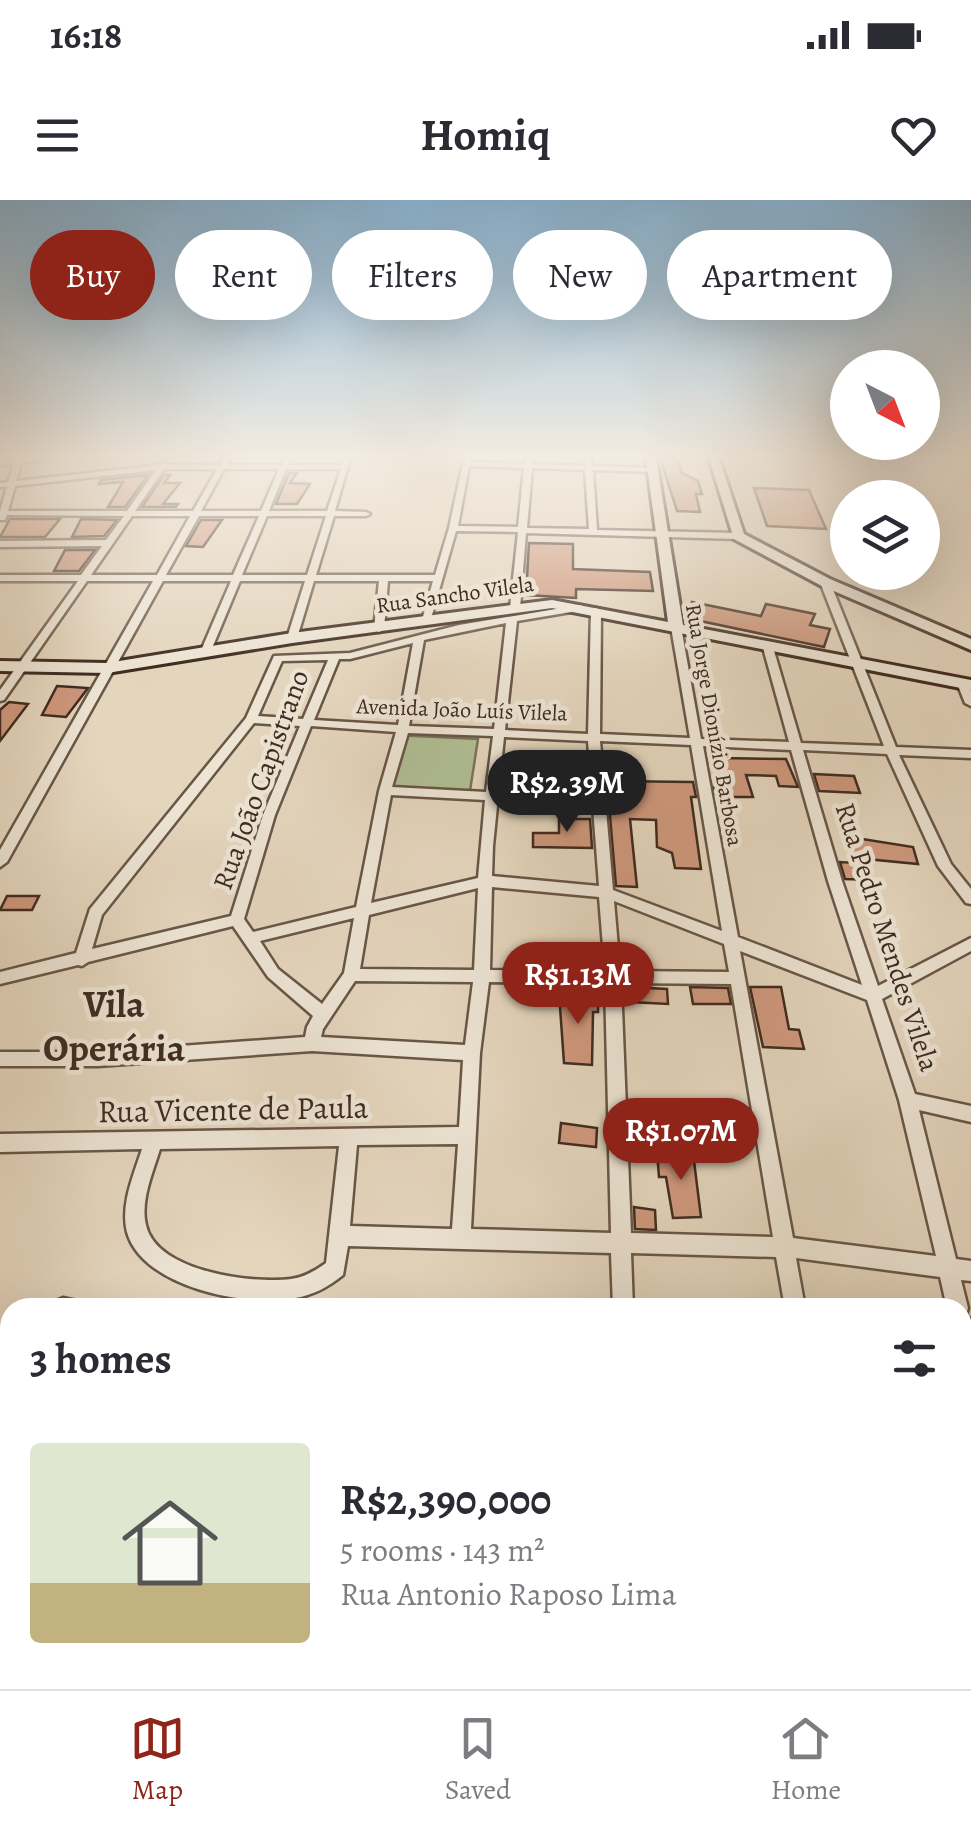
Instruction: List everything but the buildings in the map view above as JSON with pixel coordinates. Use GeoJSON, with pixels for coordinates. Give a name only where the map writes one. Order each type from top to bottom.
{"type":"FeatureCollection","features":[{"type":"Feature","properties":{"kind":"main road","name":"Rua Jorge Dionízio Barbosa"},"geometry":{"type":"LineString","coordinates":[[664,527],[676,627]]}},
{"type":"Feature","properties":{"kind":"main road"},"geometry":{"type":"LineString","coordinates":[[735,527],[738,536],[825,582],[971,645]]}},
{"type":"Feature","properties":{"kind":"main road","name":"Rua Sancho Vilela"},"geometry":{"type":"LineString","coordinates":[[0,666],[108,668],[292,638],[514,613],[552,604],[967,684]]}},
{"type":"Feature","properties":{"kind":"street"},"geometry":{"type":"LineString","coordinates":[[0,698],[117,527]]}},
{"type":"Feature","properties":{"kind":"street"},"geometry":{"type":"LineString","coordinates":[[0,862],[187,527]]}},
{"type":"Feature","properties":{"kind":"street"},"geometry":{"type":"LineString","coordinates":[[205,653],[260,527]]}},
{"type":"Feature","properties":{"kind":"street"},"geometry":{"type":"LineString","coordinates":[[292,638],[327,527]]}},
{"type":"Feature","properties":{"kind":"street"},"geometry":{"type":"LineString","coordinates":[[427,620],[453,528],[738,536]]}},
{"type":"Feature","properties":{"kind":"street"},"geometry":{"type":"LineString","coordinates":[[461,1238],[472,1052],[482,974],[486,846],[520,530]]}},
{"type":"Feature","properties":{"kind":"street"},"geometry":{"type":"LineString","coordinates":[[0,544],[106,543]]}},
{"type":"Feature","properties":{"kind":"street"},"geometry":{"type":"LineString","coordinates":[[380,629],[384,577]]}},
{"type":"Feature","properties":{"kind":"street"},"geometry":{"type":"LineString","coordinates":[[0,578],[439,578]]}},
{"type":"Feature","properties":{"kind":"street"},"geometry":{"type":"LineString","coordinates":[[825,582],[891,750],[945,866],[971,899]]}},
{"type":"Feature","properties":{"kind":"street"},"geometry":{"type":"LineString","coordinates":[[588,610],[612,978],[623,1298]]}},
{"type":"Feature","properties":{"kind":"street"},"geometry":{"type":"LineString","coordinates":[[82,960],[95,913],[250,718],[278,658],[334,658],[419,640],[514,613]]}},
{"type":"Feature","properties":{"kind":"street","name":"Rua Jorge Dionízio Barbosa"},"geometry":{"type":"LineString","coordinates":[[676,627],[792,1298]]}},
{"type":"Feature","properties":{"kind":"street"},"geometry":{"type":"LineString","coordinates":[[312,1044],[315,1027],[351,975],[385,791],[403,729],[419,640]]}},
{"type":"Feature","properties":{"kind":"street","name":"Rua Pedro Mendes Vilela"},"geometry":{"type":"LineString","coordinates":[[767,644],[908,1100],[955,1298]]}},
{"type":"Feature","properties":{"kind":"street","name":"Rua João Capistrano"},"geometry":{"type":"LineString","coordinates":[[237,920],[263,831],[334,658]]}},
{"type":"Feature","properties":{"kind":"street"},"geometry":{"type":"LineString","coordinates":[[967,684],[971,703]]}},
{"type":"Feature","properties":{"kind":"street","name":"Avenida João Luís Vilela"},"geometry":{"type":"LineString","coordinates":[[250,718],[698,744],[796,744],[971,754]]}},
{"type":"Feature","properties":{"kind":"street"},"geometry":{"type":"LineString","coordinates":[[385,791],[491,796]]}},
{"type":"Feature","properties":{"kind":"street"},"geometry":{"type":"LineString","coordinates":[[250,938],[366,907],[487,881],[606,892],[873,996],[971,944]]}},
{"type":"Feature","properties":{"kind":"street"},"geometry":{"type":"LineString","coordinates":[[0,978],[237,920],[272,973],[323,1016]]}},
{"type":"Feature","properties":{"kind":"street"},"geometry":{"type":"LineString","coordinates":[[351,975],[737,978]]}},
{"type":"Feature","properties":{"kind":"street"},"geometry":{"type":"LineString","coordinates":[[0,1058],[98,1059],[312,1044],[472,1052]]}},
{"type":"Feature","properties":{"kind":"street"},"geometry":{"type":"LineString","coordinates":[[908,1100],[971,1114]]}},
{"type":"Feature","properties":{"kind":"street","name":"Rua Vicente de Paula"},"geometry":{"type":"LineString","coordinates":[[0,1143],[466,1135]]}},
{"type":"Feature","properties":{"kind":"street"},"geometry":{"type":"LineString","coordinates":[[154,1141],[135,1210],[138,1234],[148,1254],[174,1270],[260,1291],[308,1288],[334,1272],[349,1137]]}},
{"type":"Feature","properties":{"kind":"street"},"geometry":{"type":"LineString","coordinates":[[340,1236],[785,1248],[947,1265],[971,1271]]}},
{"type":"Feature","properties":{"kind":"green space"},"geometry":{"type":"Polygon","coordinates":[[[395,735],[478,739],[470,791],[381,786],[395,735]]]}},
{"type":"Feature","properties":{"kind":"district","name":"Vila Operária"},"geometry":{"type":"Point","coordinates":[114,1026]}}]}
